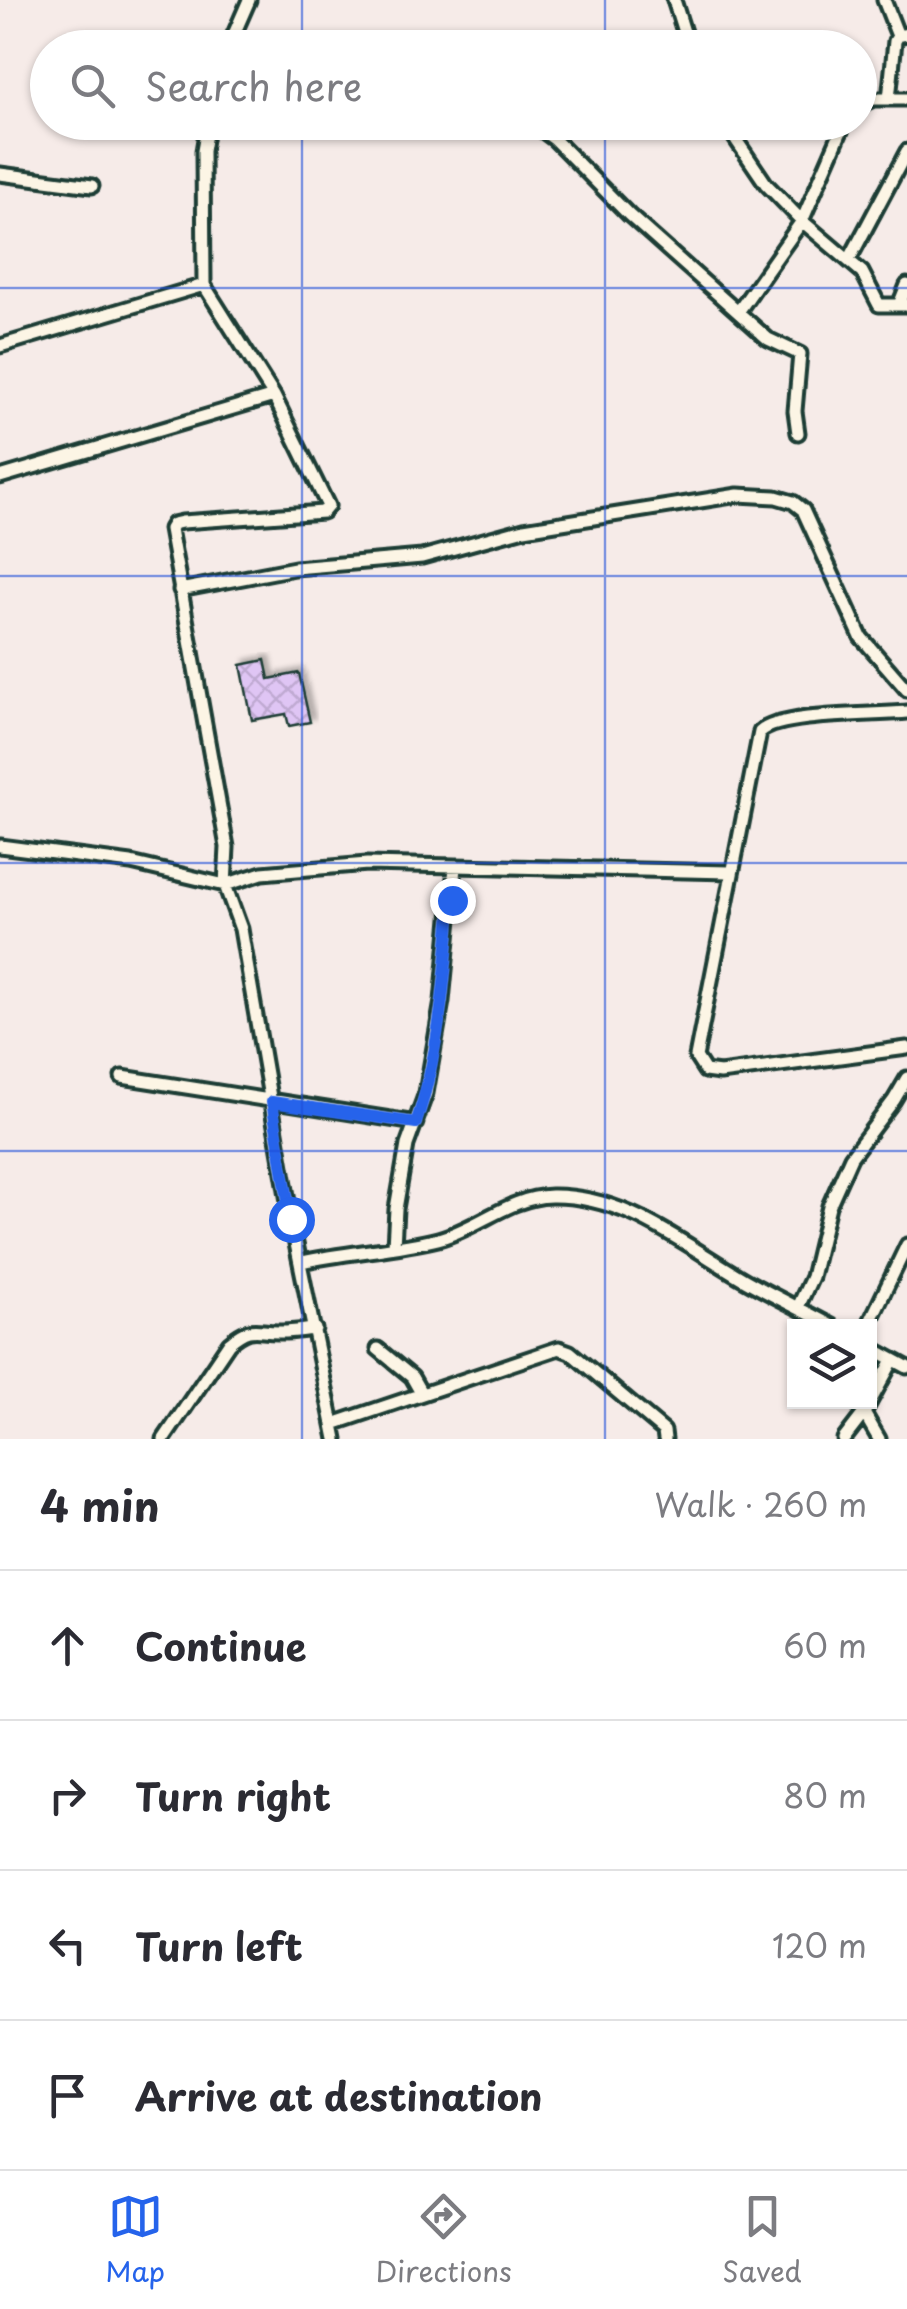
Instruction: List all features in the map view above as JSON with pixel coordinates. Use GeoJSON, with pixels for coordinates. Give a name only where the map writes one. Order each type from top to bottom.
{"type":"FeatureCollection","features":[{"type":"Feature","properties":{"kind":"street"},"geometry":{"type":"LineString","coordinates":[[236,30],[249,0]]}},
{"type":"Feature","properties":{"kind":"street"},"geometry":{"type":"LineString","coordinates":[[674,0],[684,30]]}},
{"type":"Feature","properties":{"kind":"street"},"geometry":{"type":"LineString","coordinates":[[884,0],[902,35],[889,99]]}},
{"type":"Feature","properties":{"kind":"street"},"geometry":{"type":"LineString","coordinates":[[877,99],[907,99]]}},
{"type":"Feature","properties":{"kind":"street"},"geometry":{"type":"LineString","coordinates":[[205,140],[204,285],[274,396],[327,509],[173,524],[170,536],[227,846],[225,885],[240,929],[291,1219],[336,1439]]}},
{"type":"Feature","properties":{"kind":"street"},"geometry":{"type":"LineString","coordinates":[[555,140],[630,215],[768,339],[800,354],[795,411],[798,434]]}},
{"type":"Feature","properties":{"kind":"street"},"geometry":{"type":"LineString","coordinates":[[736,140],[766,184],[862,272],[880,305],[903,305],[907,285]]}},
{"type":"Feature","properties":{"kind":"street"},"geometry":{"type":"LineString","coordinates":[[738,312],[802,221],[837,140]]}},
{"type":"Feature","properties":{"kind":"street"},"geometry":{"type":"LineString","coordinates":[[849,260],[907,152]]}},
{"type":"Feature","properties":{"kind":"street"},"geometry":{"type":"LineString","coordinates":[[0,174],[92,186]]}},
{"type":"Feature","properties":{"kind":"street"},"geometry":{"type":"LineString","coordinates":[[0,346],[204,285]]}},
{"type":"Feature","properties":{"kind":"street"},"geometry":{"type":"LineString","coordinates":[[0,477],[274,396]]}},
{"type":"Feature","properties":{"kind":"street"},"geometry":{"type":"LineString","coordinates":[[180,590],[295,568],[422,556],[524,529],[738,495],[776,497],[803,510],[861,637],[907,690]]}},
{"type":"Feature","properties":{"kind":"street"},"geometry":{"type":"LineString","coordinates":[[907,712],[794,719],[766,726],[756,740],[696,1057],[705,1071],[720,1073],[907,1048]]}},
{"type":"Feature","properties":{"kind":"street"},"geometry":{"type":"LineString","coordinates":[[0,846],[131,862],[225,885],[262,873],[366,864],[730,872]]}},
{"type":"Feature","properties":{"kind":"street"},"geometry":{"type":"LineString","coordinates":[[394,1246],[404,1161],[426,1094],[442,1001],[455,867]]}},
{"type":"Feature","properties":{"kind":"street"},"geometry":{"type":"LineString","coordinates":[[122,1077],[416,1123]]}},
{"type":"Feature","properties":{"kind":"street"},"geometry":{"type":"LineString","coordinates":[[798,1307],[812,1277],[828,1206],[864,1136],[907,1078]]}},
{"type":"Feature","properties":{"kind":"street"},"geometry":{"type":"LineString","coordinates":[[894,1100],[907,1108]]}},
{"type":"Feature","properties":{"kind":"street"},"geometry":{"type":"LineString","coordinates":[[302,1262],[438,1238],[517,1203],[546,1196],[589,1200],[638,1215],[746,1281],[819,1319]]}},
{"type":"Feature","properties":{"kind":"street"},"geometry":{"type":"LineString","coordinates":[[871,1319],[907,1246]]}},
{"type":"Feature","properties":{"kind":"street"},"geometry":{"type":"LineString","coordinates":[[164,1439],[229,1343],[241,1333],[256,1328],[280,1333],[315,1329]]}},
{"type":"Feature","properties":{"kind":"street"},"geometry":{"type":"LineString","coordinates":[[333,1424],[558,1348],[570,1352],[664,1431],[664,1439]]}},
{"type":"Feature","properties":{"kind":"street"},"geometry":{"type":"LineString","coordinates":[[378,1349],[412,1377],[421,1393]]}},
{"type":"Feature","properties":{"kind":"street"},"geometry":{"type":"LineString","coordinates":[[877,1351],[907,1368]]}},
{"type":"Feature","properties":{"kind":"street"},"geometry":{"type":"LineString","coordinates":[[844,1439],[864,1413],[893,1360]]}},
{"type":"Feature","properties":{"kind":"street"},"geometry":{"type":"LineString","coordinates":[[864,1413],[879,1439]]}},
{"type":"Feature","properties":{"kind":"building"},"geometry":{"type":"Polygon","coordinates":[[[265,660],[269,679],[299,673],[310,722],[289,726],[286,714],[252,720],[241,665],[265,660]]]}},
{"type":"Feature","properties":{"kind":"route"},"geometry":{"type":"LineString","coordinates":[[291,1219],[272,1102],[416,1123],[426,1094],[442,1001],[452,900]]}}]}
